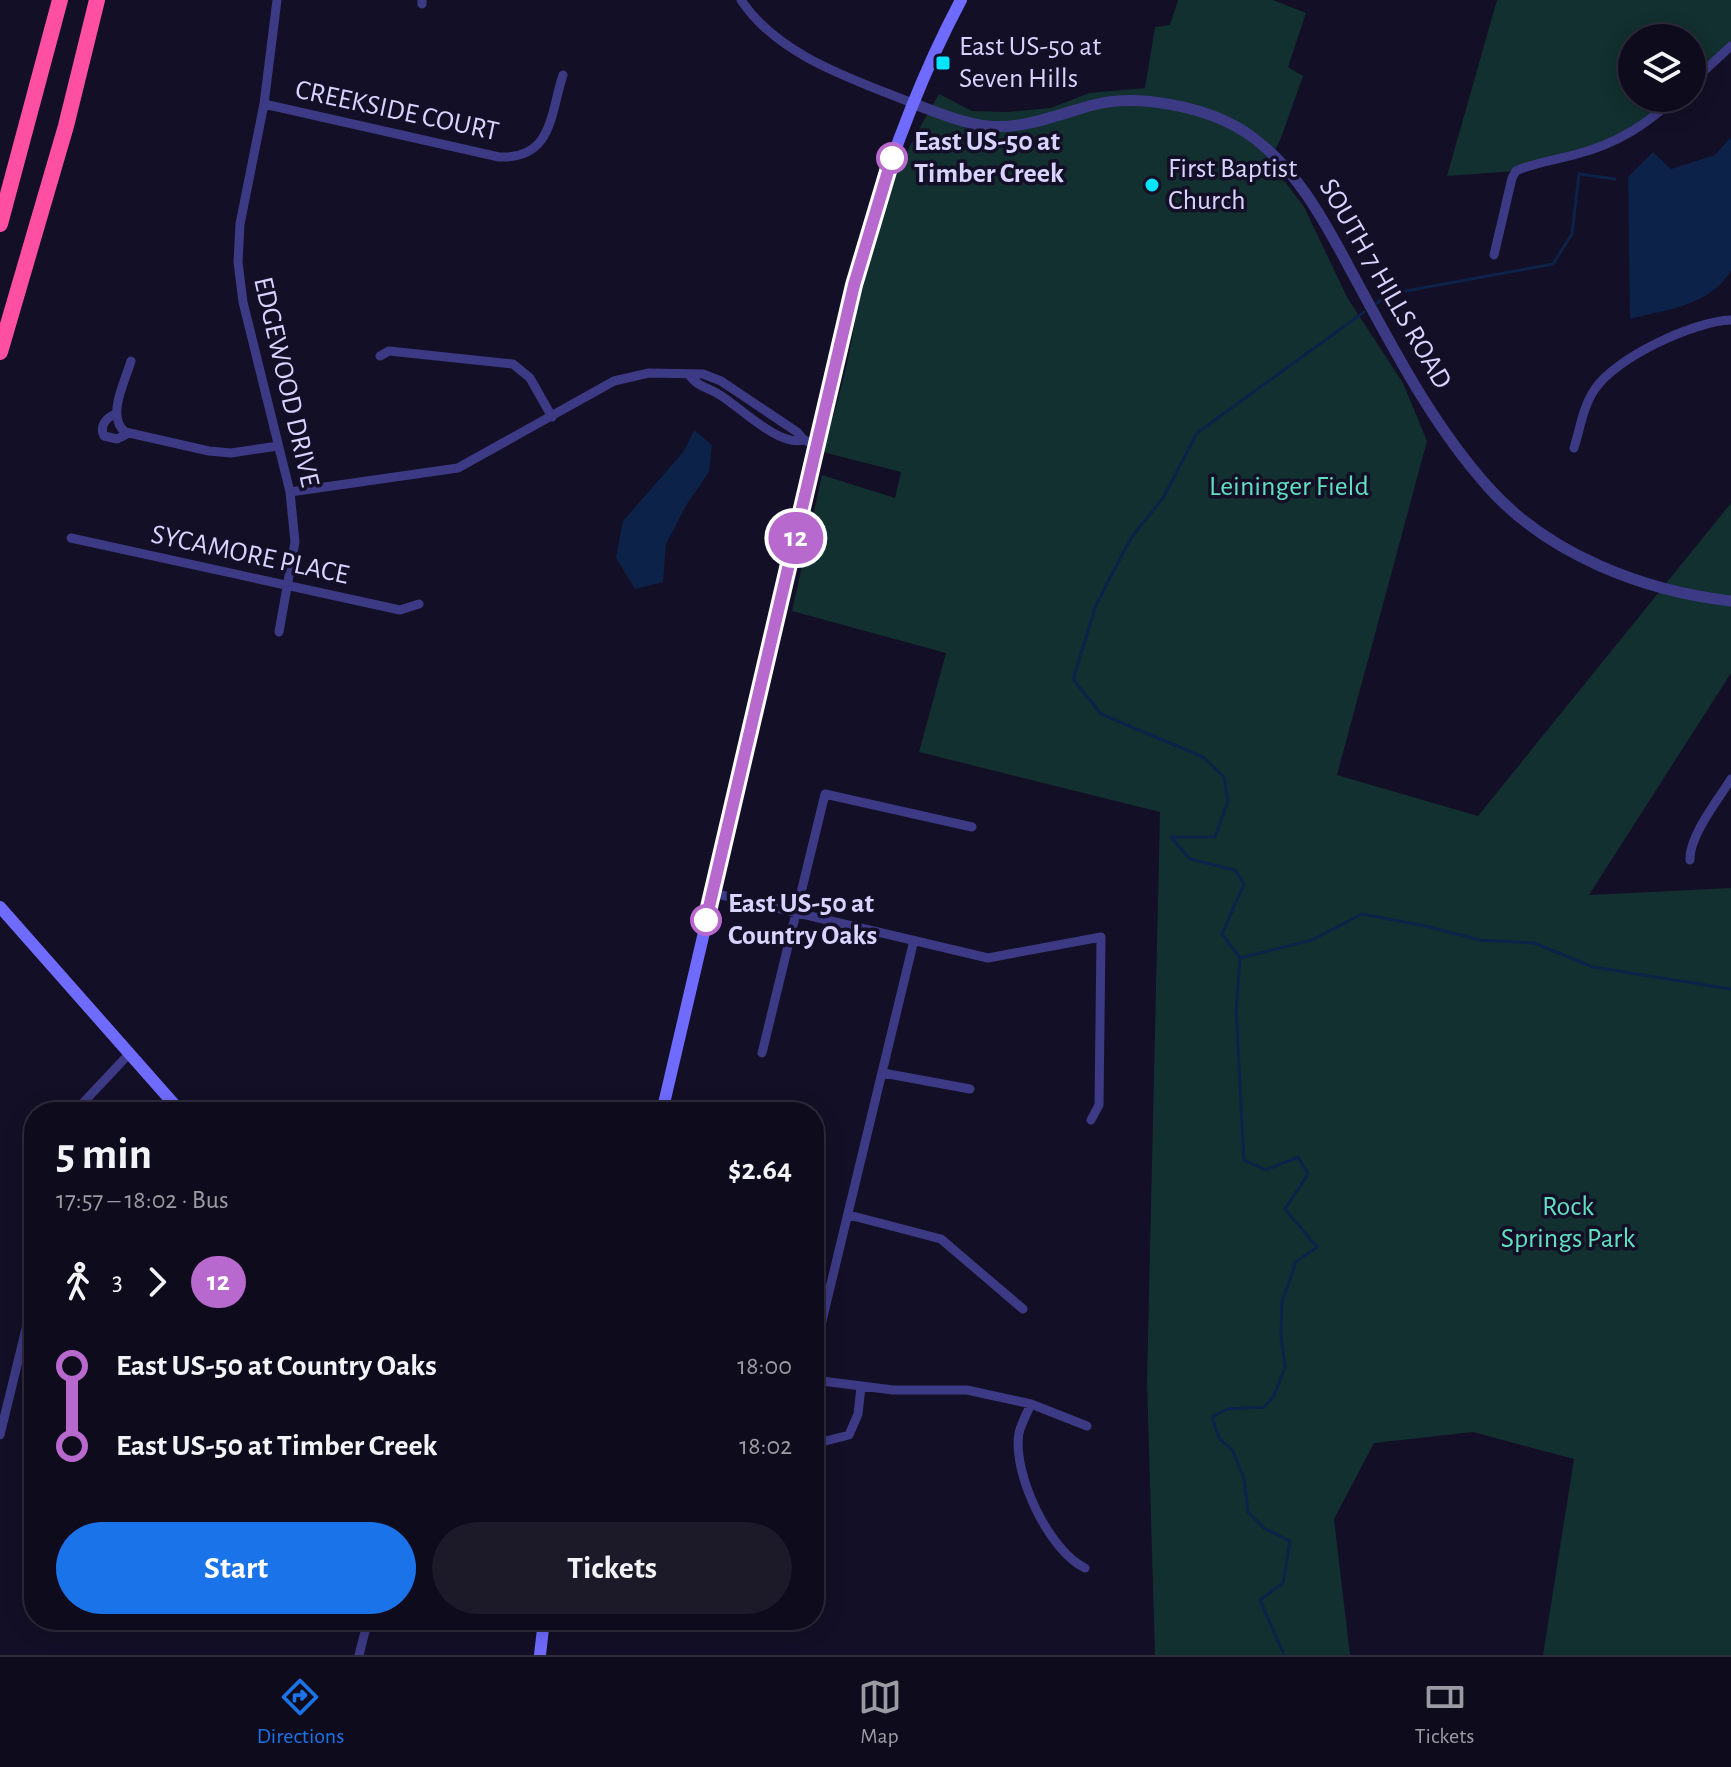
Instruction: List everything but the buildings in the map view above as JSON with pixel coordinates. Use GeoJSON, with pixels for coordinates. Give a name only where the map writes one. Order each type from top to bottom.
{"type":"FeatureCollection","features":[{"type":"Feature","properties":{"kind":"highway"},"geometry":{"type":"LineString","coordinates":[[0,224],[60,0]]}},
{"type":"Feature","properties":{"kind":"highway"},"geometry":{"type":"LineString","coordinates":[[0,352],[66,126],[97,0]]}},
{"type":"Feature","properties":{"kind":"main road"},"geometry":{"type":"LineString","coordinates":[[664,1102],[867,235],[912,103],[961,0]]}},
{"type":"Feature","properties":{"kind":"main road"},"geometry":{"type":"LineString","coordinates":[[0,907],[172,1102]]}},
{"type":"Feature","properties":{"kind":"main road"},"geometry":{"type":"LineString","coordinates":[[540,1655],[543,1630]]}},
{"type":"Feature","properties":{"kind":"street","name":"EDGEWOOD DRIVE"},"geometry":{"type":"LineString","coordinates":[[277,0],[264,104],[240,224],[238,262],[243,302],[290,492],[295,542],[279,632]]}},
{"type":"Feature","properties":{"kind":"street"},"geometry":{"type":"LineString","coordinates":[[745,1],[787,46],[830,70],[912,103]]}},
{"type":"Feature","properties":{"kind":"street"},"geometry":{"type":"LineString","coordinates":[[1706,69],[1731,46]]}},
{"type":"Feature","properties":{"kind":"street","name":"CREEKSIDE COURT"},"geometry":{"type":"LineString","coordinates":[[264,104],[514,158],[530,152],[542,142],[563,75]]}},
{"type":"Feature","properties":{"kind":"street","name":"SOUTH 7 HILLS ROAD"},"geometry":{"type":"LineString","coordinates":[[912,103],[989,126],[1021,125],[1098,103],[1148,101],[1189,107],[1244,131],[1290,172],[1330,231],[1422,396],[1490,489],[1538,530],[1621,575],[1692,596],[1731,601]]}},
{"type":"Feature","properties":{"kind":"street"},"geometry":{"type":"LineString","coordinates":[[1494,255],[1516,171],[1581,154],[1627,135],[1659,112]]}},
{"type":"Feature","properties":{"kind":"street"},"geometry":{"type":"LineString","coordinates":[[1574,448],[1590,397],[1611,370],[1667,339],[1731,320]]}},
{"type":"Feature","properties":{"kind":"street"},"geometry":{"type":"LineString","coordinates":[[380,356],[389,351],[513,364],[530,378],[552,417]]}},
{"type":"Feature","properties":{"kind":"street"},"geometry":{"type":"LineString","coordinates":[[131,361],[115,414],[121,430],[209,451],[231,453],[278,446]]}},
{"type":"Feature","properties":{"kind":"street"},"geometry":{"type":"LineString","coordinates":[[290,492],[458,468],[614,381],[649,373],[703,374],[721,381],[797,432],[804,440],[817,445]]}},
{"type":"Feature","properties":{"kind":"street"},"geometry":{"type":"LineString","coordinates":[[115,414],[108,417],[103,426],[104,436],[117,439],[129,433]]}},
{"type":"Feature","properties":{"kind":"street","name":"SYCAMORE PLACE"},"geometry":{"type":"LineString","coordinates":[[71,538],[400,610],[419,604]]}},
{"type":"Feature","properties":{"kind":"street"},"geometry":{"type":"LineString","coordinates":[[1690,860],[1696,837],[1731,779]]}},
{"type":"Feature","properties":{"kind":"street"},"geometry":{"type":"LineString","coordinates":[[762,1053],[825,794],[972,827]]}},
{"type":"Feature","properties":{"kind":"street"},"geometry":{"type":"LineString","coordinates":[[713,893],[988,958],[1101,937],[1099,1105],[1091,1120]]}},
{"type":"Feature","properties":{"kind":"street"},"geometry":{"type":"LineString","coordinates":[[824,1314],[914,940]]}},
{"type":"Feature","properties":{"kind":"street"},"geometry":{"type":"LineString","coordinates":[[84,1102],[129,1054]]}},
{"type":"Feature","properties":{"kind":"street"},"geometry":{"type":"LineString","coordinates":[[883,1073],[970,1089]]}},
{"type":"Feature","properties":{"kind":"street"},"geometry":{"type":"LineString","coordinates":[[849,1215],[941,1239],[1023,1309]]}},
{"type":"Feature","properties":{"kind":"street"},"geometry":{"type":"LineString","coordinates":[[0,1435],[24,1337]]}},
{"type":"Feature","properties":{"kind":"street"},"geometry":{"type":"LineString","coordinates":[[824,1381],[861,1387],[967,1390],[1031,1404],[1087,1426]]}},
{"type":"Feature","properties":{"kind":"street"},"geometry":{"type":"LineString","coordinates":[[824,1441],[849,1435],[858,1414],[861,1387]]}},
{"type":"Feature","properties":{"kind":"street"},"geometry":{"type":"LineString","coordinates":[[1031,1404],[1019,1433],[1023,1472],[1035,1504],[1059,1548],[1072,1562],[1085,1568]]}},
{"type":"Feature","properties":{"kind":"street"},"geometry":{"type":"LineString","coordinates":[[359,1655],[365,1630]]}},
{"type":"Feature","properties":{"kind":"green space"},"geometry":{"type":"Polygon","coordinates":[[[1178,0],[1273,0],[1306,13],[1288,67],[1303,76],[1281,138],[1267,166],[1286,183],[1304,207],[1348,299],[1403,383],[1427,441],[1337,775],[1478,816],[1731,503],[1731,673],[1589,895],[1731,888],[1731,1655],[1543,1655],[1574,1459],[1473,1432],[1374,1443],[1334,1519],[1350,1655],[1155,1655],[1147,1382],[1160,812],[919,752],[946,653],[792,611],[822,475],[895,498],[901,472],[823,452],[844,375],[860,280],[875,226],[904,158],[939,94],[972,111],[1007,112],[1051,108],[1089,93],[1145,88],[1155,27],[1170,25],[1178,0]]]}},
{"type":"Feature","properties":{"kind":"green space"},"geometry":{"type":"Polygon","coordinates":[[[1497,0],[1731,0],[1731,46],[1706,69],[1706,24],[1618,24],[1618,112],[1657,112],[1627,135],[1516,171],[1447,176],[1497,0]]]}},
{"type":"Feature","properties":{"kind":"water"},"geometry":{"type":"Polygon","coordinates":[[[1731,137],[1731,271],[1722,283],[1699,299],[1630,319],[1628,177],[1653,152],[1671,169],[1715,155],[1731,137]]]}},
{"type":"Feature","properties":{"kind":"water"},"geometry":{"type":"Polygon","coordinates":[[[694,430],[712,445],[709,472],[687,504],[666,544],[663,582],[635,589],[616,558],[623,521],[684,451],[694,430]]]}},
{"type":"Feature","properties":{"kind":"waterway"},"geometry":{"type":"LineString","coordinates":[[1377,303],[1389,294],[1553,264],[1572,234],[1579,174],[1615,179]]}},
{"type":"Feature","properties":{"kind":"waterway"},"geometry":{"type":"LineString","coordinates":[[1240,958],[1222,934],[1244,884],[1235,870],[1190,859],[1171,837],[1215,837],[1228,801],[1224,777],[1203,757],[1101,714],[1073,679],[1096,605],[1131,538],[1163,498],[1197,433],[1364,312]]}},
{"type":"Feature","properties":{"kind":"waterway"},"geometry":{"type":"LineString","coordinates":[[1240,958],[1312,940],[1362,914],[1480,940],[1534,943],[1593,967],[1731,989]]}},
{"type":"Feature","properties":{"kind":"waterway"},"geometry":{"type":"LineString","coordinates":[[1240,958],[1236,1011],[1244,1160],[1266,1170],[1298,1157],[1308,1174],[1285,1209],[1317,1247],[1296,1262],[1282,1302],[1281,1336],[1285,1367],[1274,1396],[1264,1407],[1227,1409],[1212,1417],[1219,1438],[1233,1451],[1244,1479],[1248,1512],[1264,1528],[1290,1541],[1283,1583],[1260,1600],[1284,1655]]}},
{"type":"Feature","properties":{"kind":"bus line","name":"12"},"geometry":{"type":"LineString","coordinates":[[706,920],[854,285],[892,158]]}},
{"type":"Feature","properties":{"kind":"place","name":"East US-50 at Seven Hills"},"geometry":{"type":"Point","coordinates":[943,63]}},
{"type":"Feature","properties":{"kind":"place","name":"East US-50 at Timber Creek"},"geometry":{"type":"Point","coordinates":[892,158]}},
{"type":"Feature","properties":{"kind":"place","name":"First Baptist Church"},"geometry":{"type":"Point","coordinates":[1152,185]}},
{"type":"Feature","properties":{"kind":"place","name":"East US-50 at Country Oaks"},"geometry":{"type":"Point","coordinates":[706,920]}},
{"type":"Feature","properties":{"kind":"park label","name":"Leininger Field"},"geometry":{"type":"Point","coordinates":[1289,487]}},
{"type":"Feature","properties":{"kind":"park label","name":"Rock Springs Park"},"geometry":{"type":"Point","coordinates":[1568,1223]}}]}
